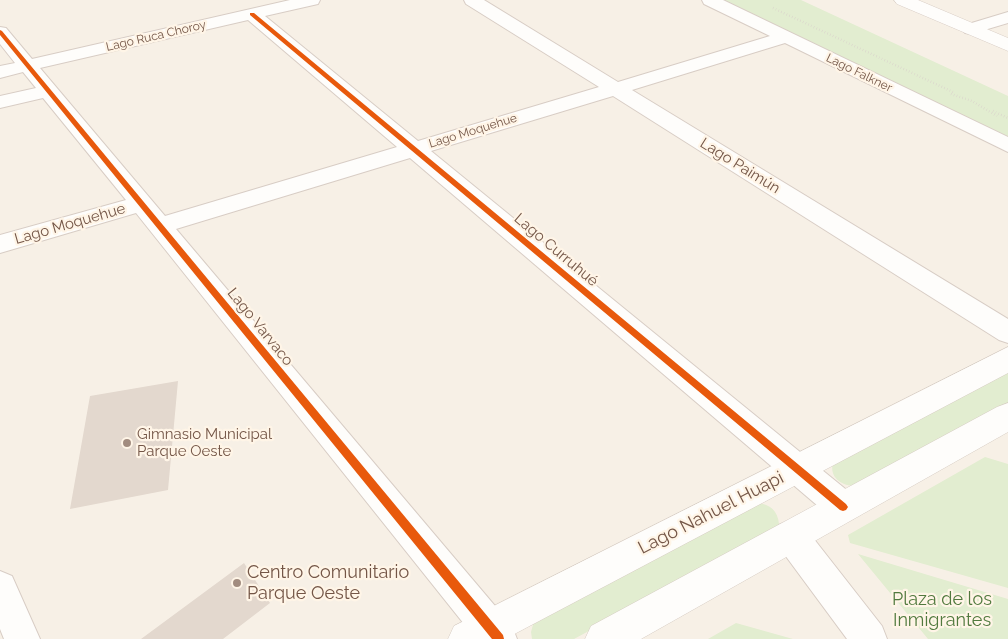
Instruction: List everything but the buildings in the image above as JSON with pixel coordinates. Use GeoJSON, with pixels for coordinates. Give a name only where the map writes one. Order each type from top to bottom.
{"type":"FeatureCollection","features":[{"type":"Feature","properties":{"kind":"main road"},"geometry":{"type":"LineString","coordinates":[[903,0],[1008,45]]}},
{"type":"Feature","properties":{"kind":"main road"},"geometry":{"type":"LineString","coordinates":[[972,10],[1004,21]]}},
{"type":"Feature","properties":{"kind":"main road","name":"Lago Nahuel Huapi"},"geometry":{"type":"LineString","coordinates":[[485,635],[796,468],[1008,359]]}},
{"type":"Feature","properties":{"kind":"main road"},"geometry":{"type":"LineString","coordinates":[[604,639],[1008,416]]}},
{"type":"Feature","properties":{"kind":"street","name":"Lago Ruca Choroy"},"geometry":{"type":"LineString","coordinates":[[0,72],[312,0]]}},
{"type":"Feature","properties":{"kind":"street","name":"Lago Paimún"},"geometry":{"type":"LineString","coordinates":[[472,0],[1008,332]]}},
{"type":"Feature","properties":{"kind":"street","name":"Lago Falkner"},"geometry":{"type":"LineString","coordinates":[[710,0],[1008,145]]}},
{"type":"Feature","properties":{"kind":"street","name":"Lago Curruhué"},"geometry":{"type":"LineString","coordinates":[[252,14],[843,507]]}},
{"type":"Feature","properties":{"kind":"street"},"geometry":{"type":"LineString","coordinates":[[971,29],[1004,21]]}},
{"type":"Feature","properties":{"kind":"street","name":"Lago Varvaco"},"geometry":{"type":"LineString","coordinates":[[0,32],[160,226],[485,635]]}},
{"type":"Feature","properties":{"kind":"street","name":"Lago Moquehue"},"geometry":{"type":"LineString","coordinates":[[160,226],[787,37]]}},
{"type":"Feature","properties":{"kind":"street"},"geometry":{"type":"LineString","coordinates":[[0,102],[48,91]]}},
{"type":"Feature","properties":{"kind":"street","name":"Lago Moquehue"},"geometry":{"type":"LineString","coordinates":[[0,244],[141,204]]}},
{"type":"Feature","properties":{"kind":"street"},"geometry":{"type":"LineString","coordinates":[[791,536],[869,639]]}},
{"type":"Feature","properties":{"kind":"street"},"geometry":{"type":"LineString","coordinates":[[0,588],[22,639]]}},
{"type":"Feature","properties":{"kind":"path"},"geometry":{"type":"LineString","coordinates":[[766,4],[1008,118]]}},
{"type":"Feature","properties":{"kind":"green space"},"geometry":{"type":"Polygon","coordinates":[[[721,0],[801,0],[1008,96],[1008,138],[721,0]]]}},
{"type":"Feature","properties":{"kind":"green space"},"geometry":{"type":"Polygon","coordinates":[[[1008,370],[1008,403],[853,486],[840,482],[834,476],[833,463],[1008,370]]]}},
{"type":"Feature","properties":{"kind":"green space","name":"Plaza de los Inmigrantes"},"geometry":{"type":"Polygon","coordinates":[[[985,457],[1008,464],[1008,588],[850,543],[848,535],[985,457]]]}},
{"type":"Feature","properties":{"kind":"green space"},"geometry":{"type":"Polygon","coordinates":[[[758,503],[770,507],[777,515],[779,524],[774,531],[574,639],[532,639],[531,632],[534,621],[758,503]]]}},
{"type":"Feature","properties":{"kind":"green space","name":"Plaza de los Inmigrantes"},"geometry":{"type":"Polygon","coordinates":[[[858,554],[1008,599],[1008,639],[928,639],[858,554]]]}},
{"type":"Feature","properties":{"kind":"green space"},"geometry":{"type":"Polygon","coordinates":[[[736,623],[793,639],[708,639],[736,623]]]}},
{"type":"Feature","properties":{"kind":"cycle path"},"geometry":{"type":"LineString","coordinates":[[252,14],[843,507]]}},
{"type":"Feature","properties":{"kind":"cycle path"},"geometry":{"type":"LineString","coordinates":[[0,32],[499,639]]}},
{"type":"Feature","properties":{"kind":"place","name":"Gimnasio Municipal Parque Oeste"},"geometry":{"type":"Point","coordinates":[127,443]}},
{"type":"Feature","properties":{"kind":"place","name":"Centro Comunitario Parque Oeste"},"geometry":{"type":"Point","coordinates":[237,583]}}]}
